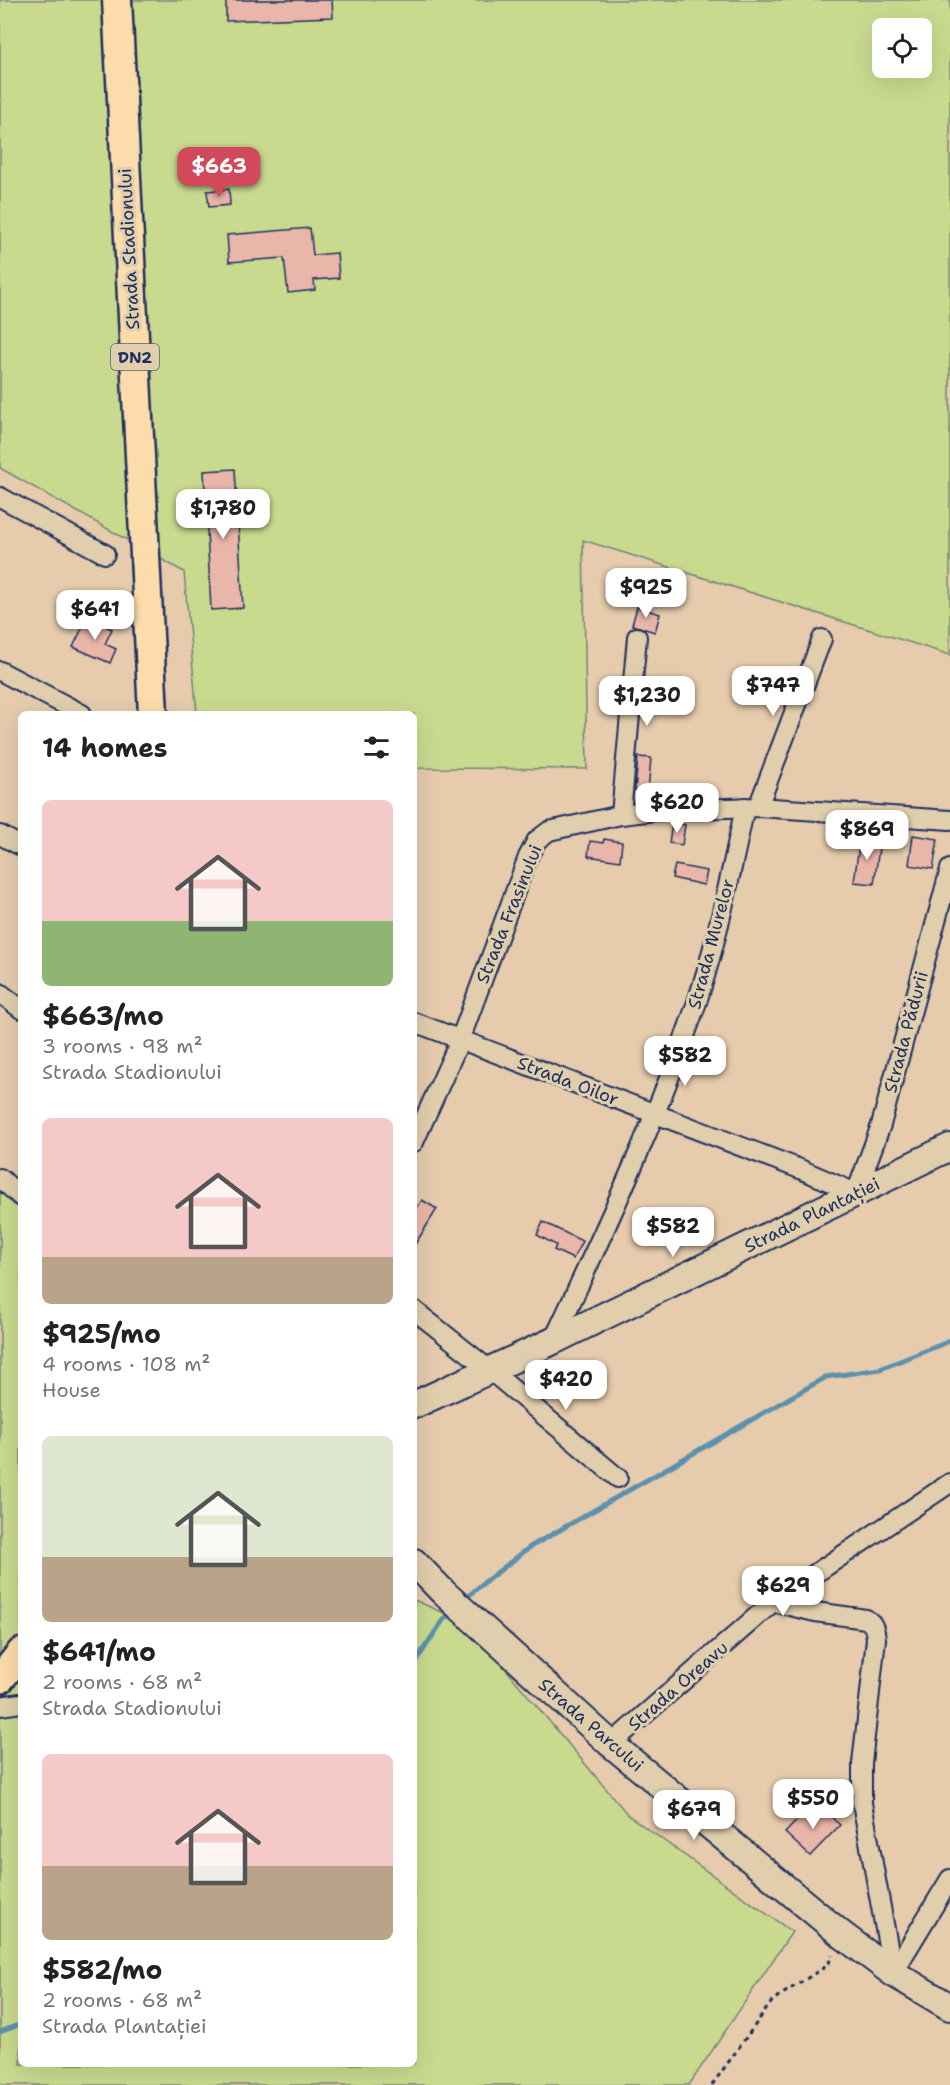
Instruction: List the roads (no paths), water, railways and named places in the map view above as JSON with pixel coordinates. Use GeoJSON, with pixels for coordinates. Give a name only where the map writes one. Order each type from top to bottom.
{"type":"FeatureCollection","features":[{"type":"Feature","properties":{"kind":"main road","name":"Strada Stadionului"},"geometry":{"type":"LineString","coordinates":[[117,0],[153,711]]}},
{"type":"Feature","properties":{"kind":"main road","name":"Strada Plantației"},"geometry":{"type":"LineString","coordinates":[[417,1405],[491,1371],[950,1147]]}},
{"type":"Feature","properties":{"kind":"main road","name":"Strada Parcului"},"geometry":{"type":"LineString","coordinates":[[417,1565],[443,1592],[611,1744],[840,1934],[893,1973],[950,2007]]}},
{"type":"Feature","properties":{"kind":"main road"},"geometry":{"type":"LineString","coordinates":[[0,1678],[18,1657]]}},
{"type":"Feature","properties":{"kind":"street"},"geometry":{"type":"LineString","coordinates":[[0,497],[105,554]]}},
{"type":"Feature","properties":{"kind":"street"},"geometry":{"type":"LineString","coordinates":[[621,815],[637,637]]}},
{"type":"Feature","properties":{"kind":"street","name":"Strada Murelor"},"geometry":{"type":"LineString","coordinates":[[553,1341],[656,1115],[708,965],[752,807],[822,639]]}},
{"type":"Feature","properties":{"kind":"street"},"geometry":{"type":"LineString","coordinates":[[0,670],[76,711]]}},
{"type":"Feature","properties":{"kind":"street","name":"Strada Frasinului"},"geometry":{"type":"LineString","coordinates":[[417,1135],[460,1040],[528,857],[542,834],[558,828],[621,815],[664,810],[752,807],[950,820]]}},
{"type":"Feature","properties":{"kind":"street"},"geometry":{"type":"LineString","coordinates":[[0,835],[18,844]]}},
{"type":"Feature","properties":{"kind":"street","name":"Strada Pădurii"},"geometry":{"type":"LineString","coordinates":[[856,1193],[881,1125],[950,869]]}},
{"type":"Feature","properties":{"kind":"street"},"geometry":{"type":"LineString","coordinates":[[0,993],[18,1006]]}},
{"type":"Feature","properties":{"kind":"street","name":"Strada Oilor"},"geometry":{"type":"LineString","coordinates":[[417,1023],[800,1169],[856,1193]]}},
{"type":"Feature","properties":{"kind":"street"},"geometry":{"type":"LineString","coordinates":[[0,1178],[18,1194]]}},
{"type":"Feature","properties":{"kind":"street"},"geometry":{"type":"LineString","coordinates":[[417,1312],[491,1371],[618,1478]]}},
{"type":"Feature","properties":{"kind":"street","name":"Strada Oreavu"},"geometry":{"type":"LineString","coordinates":[[611,1744],[773,1602],[950,1482]]}},
{"type":"Feature","properties":{"kind":"street"},"geometry":{"type":"LineString","coordinates":[[773,1602],[828,1614],[866,1619],[875,1629],[876,1639],[862,1763],[862,1803],[893,1973]]}},
{"type":"Feature","properties":{"kind":"street"},"geometry":{"type":"LineString","coordinates":[[0,1706],[18,1703]]}},
{"type":"Feature","properties":{"kind":"street"},"geometry":{"type":"LineString","coordinates":[[893,1973],[950,1880]]}},
{"type":"Feature","properties":{"kind":"waterway"},"geometry":{"type":"LineString","coordinates":[[464,1600],[530,1547],[826,1377],[880,1369],[950,1341]]}},
{"type":"Feature","properties":{"kind":"waterway"},"geometry":{"type":"LineString","coordinates":[[417,1659],[443,1620],[453,1611]]}},
{"type":"Feature","properties":{"kind":"waterway"},"geometry":{"type":"LineString","coordinates":[[0,2032],[18,2025]]}}]}
